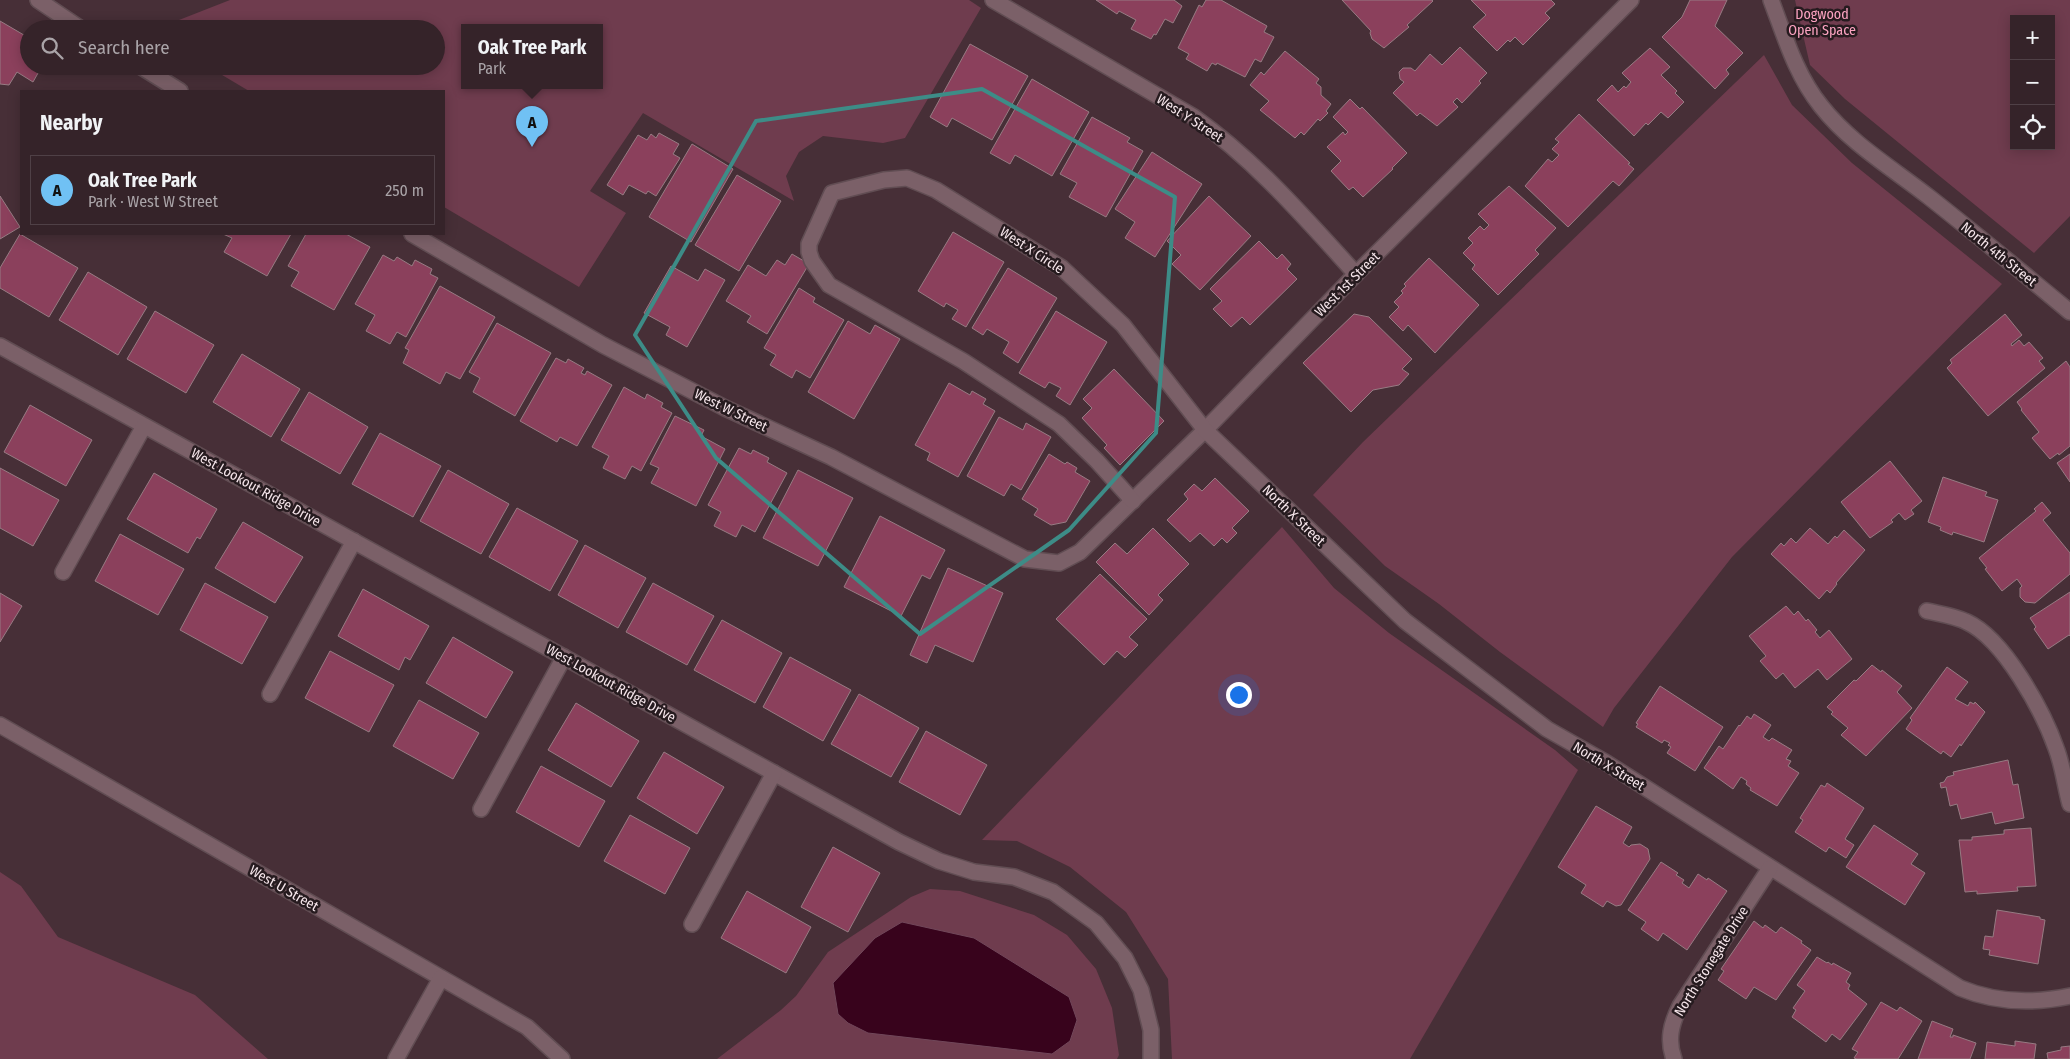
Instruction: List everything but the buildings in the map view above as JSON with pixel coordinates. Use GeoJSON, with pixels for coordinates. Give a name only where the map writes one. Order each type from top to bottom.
{"type":"FeatureCollection","features":[{"type":"Feature","properties":{"kind":"street"},"geometry":{"type":"LineString","coordinates":[[38,0],[68,20]]}},
{"type":"Feature","properties":{"kind":"street","name":"West Y Street"},"geometry":{"type":"LineString","coordinates":[[993,0],[1218,134],[1265,175],[1356,274]]}},
{"type":"Feature","properties":{"kind":"street","name":"West 1st Street"},"geometry":{"type":"LineString","coordinates":[[1059,562],[1080,552],[1133,501],[1205,430],[1356,274],[1631,0]]}},
{"type":"Feature","properties":{"kind":"street","name":"North 4th Street"},"geometry":{"type":"LineString","coordinates":[[1771,0],[1799,73],[1822,107],[1852,137],[1928,196],[2070,312]]}},
{"type":"Feature","properties":{"kind":"street"},"geometry":{"type":"LineString","coordinates":[[154,75],[178,90]]}},
{"type":"Feature","properties":{"kind":"street","name":"West X Circle"},"geometry":{"type":"LineString","coordinates":[[1133,501],[1097,461],[1058,424],[963,361],[829,284],[812,261],[809,244],[832,193],[884,180],[907,178],[936,190],[1062,268],[1123,325],[1205,430]]}},
{"type":"Feature","properties":{"kind":"street","name":"West W Street"},"geometry":{"type":"LineString","coordinates":[[414,235],[603,345],[707,399],[831,457],[1025,558],[1059,562]]}},
{"type":"Feature","properties":{"kind":"street","name":"West Lookout Ridge Drive"},"geometry":{"type":"LineString","coordinates":[[0,346],[899,842],[939,861],[974,872],[1014,877],[1053,892],[1096,923],[1125,958],[1141,990],[1151,1030],[1151,1059]]}},
{"type":"Feature","properties":{"kind":"street"},"geometry":{"type":"LineString","coordinates":[[63,572],[144,426]]}},
{"type":"Feature","properties":{"kind":"street","name":"North X Street"},"geometry":{"type":"LineString","coordinates":[[1205,430],[1405,621],[1547,729],[1605,762],[1960,988],[1978,996],[2001,1001],[2029,1002],[2070,996]]}},
{"type":"Feature","properties":{"kind":"street"},"geometry":{"type":"LineString","coordinates":[[270,694],[354,541]]}},
{"type":"Feature","properties":{"kind":"street"},"geometry":{"type":"LineString","coordinates":[[1927,611],[1968,622],[1994,644],[2017,672],[2042,712],[2057,751],[2070,804]]}},
{"type":"Feature","properties":{"kind":"street"},"geometry":{"type":"LineString","coordinates":[[481,809],[564,657]]}},
{"type":"Feature","properties":{"kind":"street","name":"West U Street"},"geometry":{"type":"LineString","coordinates":[[0,725],[527,1027],[562,1059]]}},
{"type":"Feature","properties":{"kind":"street"},"geometry":{"type":"LineString","coordinates":[[692,924],[774,773]]}},
{"type":"Feature","properties":{"kind":"street","name":"North Stonegate Drive"},"geometry":{"type":"LineString","coordinates":[[1674,1059],[1670,1050],[1670,1035],[1673,1021],[1680,1006],[1770,868]]}},
{"type":"Feature","properties":{"kind":"street"},"geometry":{"type":"LineString","coordinates":[[396,1059],[441,978]]}},
{"type":"Feature","properties":{"kind":"highlighted area"},"geometry":{"type":"Polygon","coordinates":[[[982,89],[1175,197],[1156,433],[1069,530],[920,634],[716,458],[635,335],[756,121],[982,89]]]}},
{"type":"Feature","properties":{"kind":"green space"},"geometry":{"type":"Polygon","coordinates":[[[230,0],[969,0],[981,8],[905,138],[883,143],[823,136],[799,152],[786,176],[794,201],[643,113],[590,191],[626,213],[579,287],[445,208],[445,90],[247,90],[222,75],[445,75],[445,20],[179,20],[230,0]]]}},
{"type":"Feature","properties":{"kind":"green space","name":"Dogwood Open Space"},"geometry":{"type":"Polygon","coordinates":[[[1795,0],[2070,0],[2070,216],[2034,253],[1845,99],[1810,65],[1795,0]]]}},
{"type":"Feature","properties":{"kind":"green space"},"geometry":{"type":"Polygon","coordinates":[[[1764,55],[1792,105],[1852,163],[2002,284],[1732,557],[1614,708],[1603,727],[1500,652],[1439,604],[1385,566],[1313,495],[1363,442],[1764,55]]]}},
{"type":"Feature","properties":{"kind":"green space"},"geometry":{"type":"Polygon","coordinates":[[[1282,527],[1334,588],[1389,633],[1555,750],[1578,770],[1410,1059],[1172,1059],[1168,979],[1126,912],[1070,867],[1017,841],[982,840],[1282,527]]]}},
{"type":"Feature","properties":{"kind":"green space"},"geometry":{"type":"Polygon","coordinates":[[[0,872],[21,886],[58,937],[195,995],[268,1059],[0,1059],[0,872]]]}},
{"type":"Feature","properties":{"kind":"green space"},"geometry":{"type":"Polygon","coordinates":[[[930,889],[960,891],[1034,915],[1067,935],[1096,969],[1112,1008],[1119,1055],[1117,1059],[717,1059],[781,1010],[796,996],[828,952],[911,897],[930,889]]]}},
{"type":"Feature","properties":{"kind":"shaded area"},"geometry":{"type":"Polygon","coordinates":[[[902,922],[974,938],[1069,997],[1077,1020],[1070,1041],[1052,1054],[868,1033],[848,1023],[838,1014],[833,983],[875,938],[902,922]]]}},
{"type":"Feature","properties":{"kind":"place","name":"Oak Tree Park"},"geometry":{"type":"Point","coordinates":[532,147]}}]}
